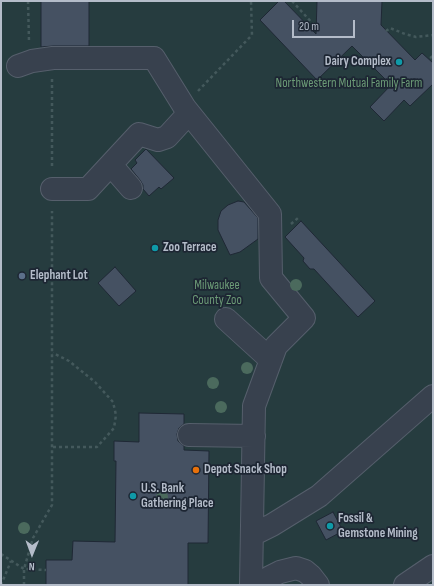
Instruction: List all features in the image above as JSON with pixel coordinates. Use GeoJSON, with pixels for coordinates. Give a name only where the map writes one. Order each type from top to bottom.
{"type":"FeatureCollection","features":[{"type":"Feature","properties":{"kind":"street"},"geometry":{"type":"LineString","coordinates":[[33,62],[154,58],[185,108],[270,214],[270,278],[304,318],[276,346],[254,406],[251,585]]}},
{"type":"Feature","properties":{"kind":"street"},"geometry":{"type":"LineString","coordinates":[[52,189],[88,189],[139,134],[158,140],[167,137],[185,108]]}},
{"type":"Feature","properties":{"kind":"street"},"geometry":{"type":"LineString","coordinates":[[111,165],[131,188]]}},
{"type":"Feature","properties":{"kind":"street"},"geometry":{"type":"LineString","coordinates":[[226,319],[271,360]]}},
{"type":"Feature","properties":{"kind":"street"},"geometry":{"type":"LineString","coordinates":[[252,535],[272,525],[319,496],[433,396]]}},
{"type":"Feature","properties":{"kind":"street"},"geometry":{"type":"LineString","coordinates":[[189,435],[254,436]]}},
{"type":"Feature","properties":{"kind":"street"},"geometry":{"type":"LineString","coordinates":[[405,585],[433,566]]}},
{"type":"Feature","properties":{"kind":"street"},"geometry":{"type":"LineString","coordinates":[[261,585],[270,577],[280,572],[296,568],[305,571],[312,576],[318,585]]}},
{"type":"Feature","properties":{"kind":"path"},"geometry":{"type":"LineString","coordinates":[[24,585],[24,569],[33,538],[52,505],[53,448],[52,189],[33,62],[29,52],[28,1]]}},
{"type":"Feature","properties":{"kind":"path"},"geometry":{"type":"LineString","coordinates":[[185,108],[198,91],[252,35],[251,1]]}},
{"type":"Feature","properties":{"kind":"path"},"geometry":{"type":"LineString","coordinates":[[292,1],[314,25]]}},
{"type":"Feature","properties":{"kind":"path"},"geometry":{"type":"LineString","coordinates":[[386,31],[390,28],[416,37],[433,36]]}},
{"type":"Feature","properties":{"kind":"path"},"geometry":{"type":"LineString","coordinates":[[53,353],[69,360],[95,382],[113,402],[116,415],[114,428],[97,447],[53,448]]}},
{"type":"Feature","properties":{"kind":"path"},"geometry":{"type":"LineString","coordinates":[[1,554],[24,569],[46,570]]}},
{"type":"Feature","properties":{"kind":"path"},"geometry":{"type":"LineString","coordinates":[[1,585],[11,561]]}},
{"type":"Feature","properties":{"kind":"green space","name":"Milwaukee County Zoo"},"geometry":{"type":"Polygon","coordinates":[[[1,1],[433,1],[433,585],[1,585],[1,1]]]}},
{"type":"Feature","properties":{"kind":"building"},"geometry":{"type":"Polygon","coordinates":[[[41,1],[89,1],[89,46],[41,47],[41,1]]]}},
{"type":"Feature","properties":{"kind":"building","name":"Dairy Complex"},"geometry":{"type":"Polygon","coordinates":[[[279,1],[284,1],[316,34],[317,1],[382,1],[381,25],[415,60],[422,53],[433,63],[433,84],[410,106],[404,100],[384,121],[370,107],[391,85],[352,46],[317,80],[260,20],[279,1]]]}},
{"type":"Feature","properties":{"kind":"building"},"geometry":{"type":"Polygon","coordinates":[[[146,149],[174,178],[161,189],[159,187],[149,196],[143,189],[143,185],[140,180],[131,169],[137,163],[135,160],[146,149]]]}},
{"type":"Feature","properties":{"kind":"building"},"geometry":{"type":"Polygon","coordinates":[[[238,201],[244,202],[258,218],[258,239],[240,252],[230,255],[218,230],[218,220],[221,211],[228,205],[238,201]]]}},
{"type":"Feature","properties":{"kind":"building"},"geometry":{"type":"Polygon","coordinates":[[[301,221],[375,301],[358,317],[314,269],[310,269],[303,261],[304,258],[285,237],[301,221]]]}},
{"type":"Feature","properties":{"kind":"building"},"geometry":{"type":"Polygon","coordinates":[[[115,267],[136,291],[119,306],[98,283],[115,267]]]}},
{"type":"Feature","properties":{"kind":"building","name":"U.S. Bank Gathering Place"},"geometry":{"type":"Polygon","coordinates":[[[139,413],[184,414],[184,424],[179,428],[177,434],[178,441],[184,446],[184,450],[209,451],[208,543],[188,543],[188,585],[46,585],[46,560],[72,560],[73,541],[115,542],[116,461],[114,461],[114,441],[139,442],[139,413]]]}},
{"type":"Feature","properties":{"kind":"building","name":"Fossil & Gemstone Mining"},"geometry":{"type":"Polygon","coordinates":[[[333,512],[343,531],[326,540],[316,521],[333,512]]]}},
{"type":"Feature","properties":{"kind":"place","name":"Dairy Complex"},"geometry":{"type":"Point","coordinates":[399,62]}},
{"type":"Feature","properties":{"kind":"place","name":"Zoo Terrace"},"geometry":{"type":"Point","coordinates":[155,248]}},
{"type":"Feature","properties":{"kind":"place","name":"Elephant Lot"},"geometry":{"type":"Point","coordinates":[22,276]}},
{"type":"Feature","properties":{"kind":"place","name":"Depot Snack Shop"},"geometry":{"type":"Point","coordinates":[196,470]}},
{"type":"Feature","properties":{"kind":"place","name":"U.S. Bank Gathering Place"},"geometry":{"type":"Point","coordinates":[133,496]}},
{"type":"Feature","properties":{"kind":"place","name":"Fossil & Gemstone Mining"},"geometry":{"type":"Point","coordinates":[330,526]}},
{"type":"Feature","properties":{"kind":"park label","name":"Northwestern Mutual Family Farm"},"geometry":{"type":"Point","coordinates":[349,84]}}]}
